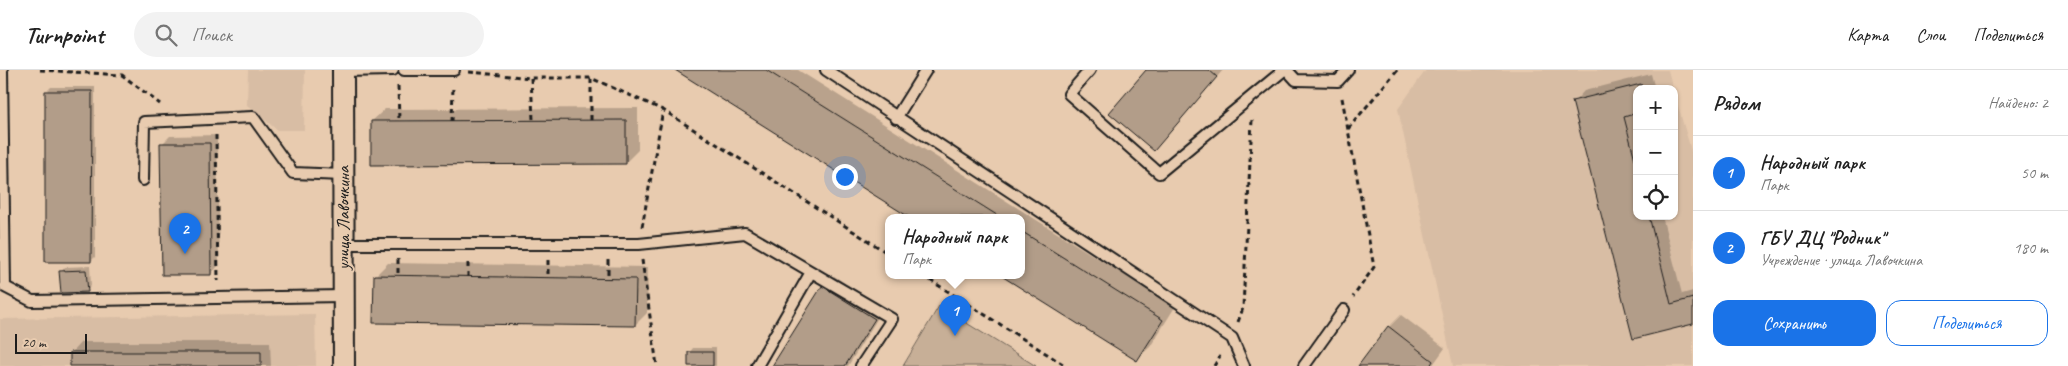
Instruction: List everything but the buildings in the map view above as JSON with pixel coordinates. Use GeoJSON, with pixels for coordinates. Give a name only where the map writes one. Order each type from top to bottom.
{"type":"FeatureCollection","features":[{"type":"Feature","properties":{"kind":"street","name":"улица Лавочкина"},"geometry":{"type":"LineString","coordinates":[[344,70],[344,366]]}},
{"type":"Feature","properties":{"kind":"lane"},"geometry":{"type":"LineString","coordinates":[[2,70],[5,287],[32,302],[343,296]]}},
{"type":"Feature","properties":{"kind":"lane"},"geometry":{"type":"LineString","coordinates":[[344,70],[398,73],[454,70]]}},
{"type":"Feature","properties":{"kind":"lane"},"geometry":{"type":"LineString","coordinates":[[826,70],[1232,338],[1244,366]]}},
{"type":"Feature","properties":{"kind":"lane"},"geometry":{"type":"LineString","coordinates":[[896,118],[926,70]]}},
{"type":"Feature","properties":{"kind":"lane"},"geometry":{"type":"LineString","coordinates":[[1090,70],[1069,94],[1160,172],[1285,70],[1296,80],[1338,81],[1348,70]]}},
{"type":"Feature","properties":{"kind":"lane"},"geometry":{"type":"LineString","coordinates":[[143,180],[144,122],[253,118],[293,173],[343,175]]}},
{"type":"Feature","properties":{"kind":"lane"},"geometry":{"type":"LineString","coordinates":[[343,244],[639,244],[745,233],[892,319],[861,366]]}},
{"type":"Feature","properties":{"kind":"lane"},"geometry":{"type":"LineString","coordinates":[[757,366],[811,272]]}},
{"type":"Feature","properties":{"kind":"lane"},"geometry":{"type":"LineString","coordinates":[[1304,366],[1344,310]]}},
{"type":"Feature","properties":{"kind":"path"},"geometry":{"type":"LineString","coordinates":[[40,70],[122,75],[181,120]]}},
{"type":"Feature","properties":{"kind":"path"},"geometry":{"type":"LineString","coordinates":[[452,120],[454,70],[530,78],[591,78],[663,110],[885,251]]}},
{"type":"Feature","properties":{"kind":"path"},"geometry":{"type":"LineString","coordinates":[[1348,130],[1397,70]]}},
{"type":"Feature","properties":{"kind":"path"},"geometry":{"type":"LineString","coordinates":[[398,73],[399,121]]}},
{"type":"Feature","properties":{"kind":"path"},"geometry":{"type":"LineString","coordinates":[[530,78],[533,120]]}},
{"type":"Feature","properties":{"kind":"path"},"geometry":{"type":"LineString","coordinates":[[591,78],[591,120]]}},
{"type":"Feature","properties":{"kind":"path"},"geometry":{"type":"LineString","coordinates":[[1338,81],[1374,267],[1344,310]]}},
{"type":"Feature","properties":{"kind":"path"},"geometry":{"type":"LineString","coordinates":[[657,366],[639,244],[663,110]]}},
{"type":"Feature","properties":{"kind":"path"},"geometry":{"type":"LineString","coordinates":[[1232,338],[1243,308],[1252,117]]}},
{"type":"Feature","properties":{"kind":"path"},"geometry":{"type":"LineString","coordinates":[[216,119],[219,298]]}},
{"type":"Feature","properties":{"kind":"path"},"geometry":{"type":"LineString","coordinates":[[928,279],[1066,366]]}},
{"type":"Feature","properties":{"kind":"shaded area"},"geometry":{"type":"Polygon","coordinates":[[[248,70],[305,70],[304,130],[277,130],[247,105],[248,70]]]}},
{"type":"Feature","properties":{"kind":"shaded area"},"geometry":{"type":"Polygon","coordinates":[[[1426,70],[1668,70],[1672,85],[1633,85],[1633,220],[1678,220],[1678,106],[1693,157],[1693,366],[1453,366],[1398,109],[1426,70]]]}},
{"type":"Feature","properties":{"kind":"shaded area"},"geometry":{"type":"Polygon","coordinates":[[[939,306],[1036,366],[903,366],[939,306]]]}},
{"type":"Feature","properties":{"kind":"shaded area"},"geometry":{"type":"Polygon","coordinates":[[[315,314],[316,366],[0,366],[0,319],[315,314]]]}},
{"type":"Feature","properties":{"kind":"place","name":"ГБУ ДЦ \"Родник\""},"geometry":{"type":"Point","coordinates":[185,254]}},
{"type":"Feature","properties":{"kind":"place","name":"Народный парк"},"geometry":{"type":"Point","coordinates":[955,336]}}]}
